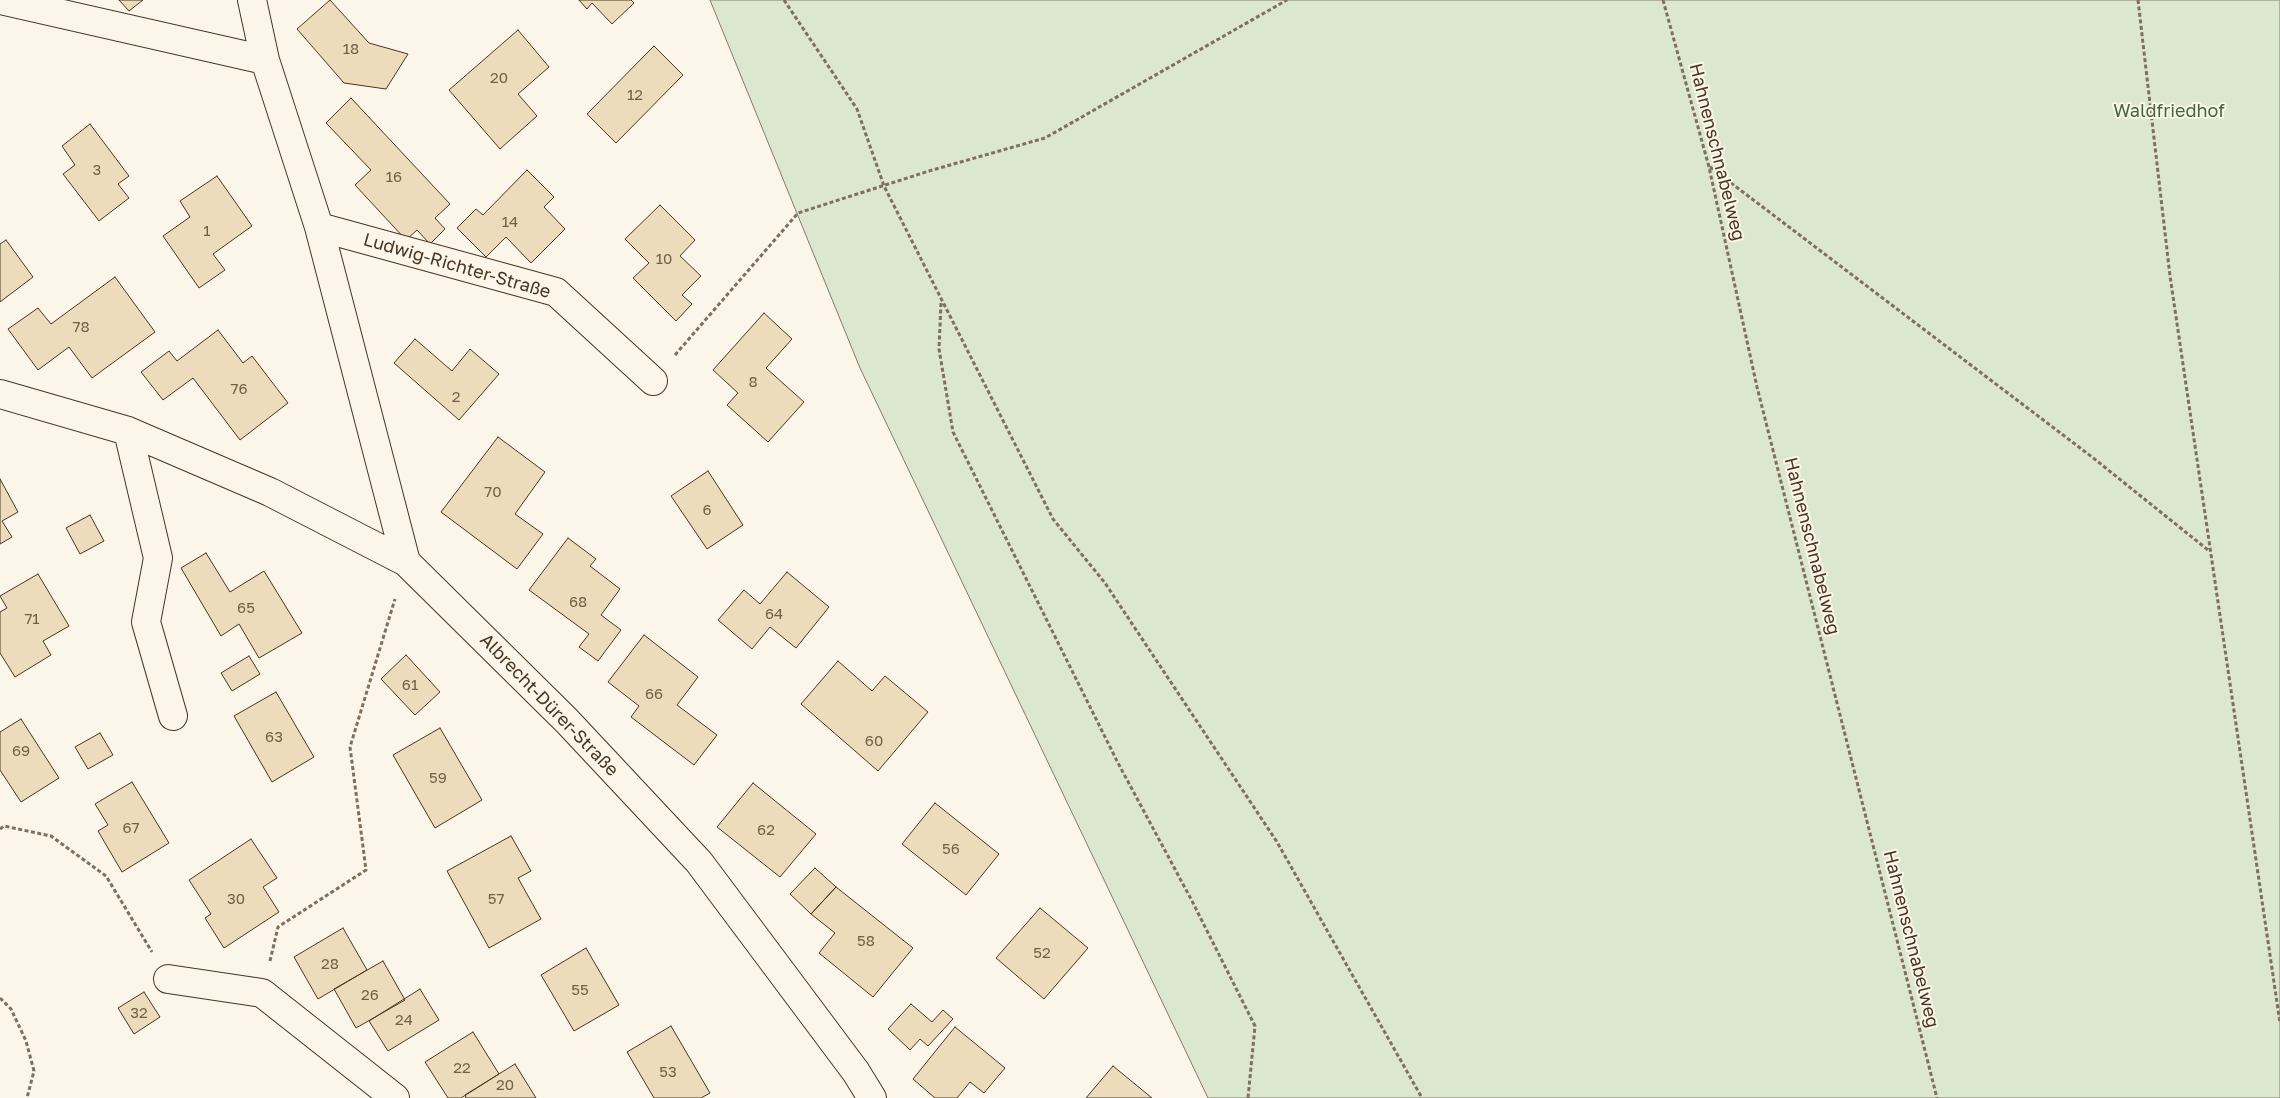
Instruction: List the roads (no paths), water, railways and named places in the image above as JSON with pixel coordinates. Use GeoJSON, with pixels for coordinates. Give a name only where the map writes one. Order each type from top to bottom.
{"type":"FeatureCollection","features":[{"type":"Feature","properties":{"kind":"street"},"geometry":{"type":"LineString","coordinates":[[1,0],[264,60]]}},
{"type":"Feature","properties":{"kind":"street"},"geometry":{"type":"LineString","coordinates":[[252,0],[264,60],[320,227],[406,562]]}},
{"type":"Feature","properties":{"kind":"street","name":"Ludwig-Richter-Straße"},"geometry":{"type":"LineString","coordinates":[[320,227],[556,292],[652,380]]}},
{"type":"Feature","properties":{"kind":"street","name":"Albrecht-Dürer-Straße"},"geometry":{"type":"LineString","coordinates":[[0,394],[128,431],[270,492],[406,562],[567,721],[699,862],[856,1072],[872,1098]]}},
{"type":"Feature","properties":{"kind":"street"},"geometry":{"type":"LineString","coordinates":[[128,431],[158,558],[146,622],[173,716]]}},
{"type":"Feature","properties":{"kind":"street"},"geometry":{"type":"LineString","coordinates":[[168,979],[262,993],[395,1098]]}},
{"type":"Feature","properties":{"kind":"park label","name":"Waldfriedhof"},"geometry":{"type":"Point","coordinates":[2169,111]}}]}
